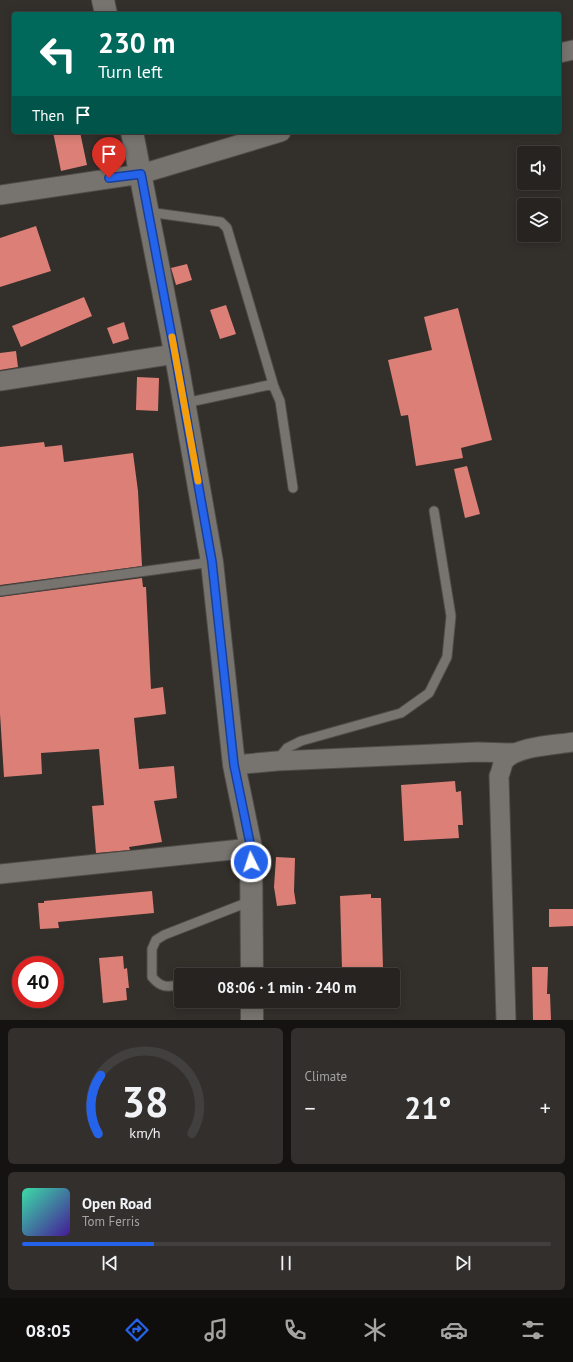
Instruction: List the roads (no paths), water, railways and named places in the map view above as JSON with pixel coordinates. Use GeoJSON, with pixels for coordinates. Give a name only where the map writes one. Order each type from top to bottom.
{"type":"FeatureCollection","features":[{"type":"Feature","properties":{"kind":"street"},"geometry":{"type":"LineString","coordinates":[[103,0],[106,12]]}},
{"type":"Feature","properties":{"kind":"street"},"geometry":{"type":"LineString","coordinates":[[561,53],[573,50]]}},
{"type":"Feature","properties":{"kind":"street"},"geometry":{"type":"LineString","coordinates":[[132,134],[175,354],[212,562],[234,765],[251,848],[252,968]]}},
{"type":"Feature","properties":{"kind":"street"},"geometry":{"type":"LineString","coordinates":[[0,195],[141,174],[274,134]]}},
{"type":"Feature","properties":{"kind":"street"},"geometry":{"type":"LineString","coordinates":[[0,381],[175,354]]}},
{"type":"Feature","properties":{"kind":"street"},"geometry":{"type":"LineString","coordinates":[[234,765],[276,761],[478,752],[514,753],[536,747],[573,742]]}},
{"type":"Feature","properties":{"kind":"street"},"geometry":{"type":"LineString","coordinates":[[506,1020],[499,776],[504,762],[514,753]]}},
{"type":"Feature","properties":{"kind":"street"},"geometry":{"type":"LineString","coordinates":[[0,874],[251,848]]}},
{"type":"Feature","properties":{"kind":"street"},"geometry":{"type":"LineString","coordinates":[[252,1008],[252,1020]]}},
{"type":"Feature","properties":{"kind":"lane"},"geometry":{"type":"LineString","coordinates":[[148,212],[221,222],[227,228],[274,387],[280,401],[293,488]]}},
{"type":"Feature","properties":{"kind":"lane"},"geometry":{"type":"LineString","coordinates":[[184,403],[269,385],[274,387]]}},
{"type":"Feature","properties":{"kind":"lane"},"geometry":{"type":"LineString","coordinates":[[276,761],[287,748],[301,741],[401,713],[429,693],[447,657],[451,616],[434,511]]}},
{"type":"Feature","properties":{"kind":"lane"},"geometry":{"type":"LineString","coordinates":[[2,591],[212,562]]}},
{"type":"Feature","properties":{"kind":"lane"},"geometry":{"type":"LineString","coordinates":[[174,986],[157,984],[152,977],[152,949],[156,940],[164,934],[251,901]]}}]}
